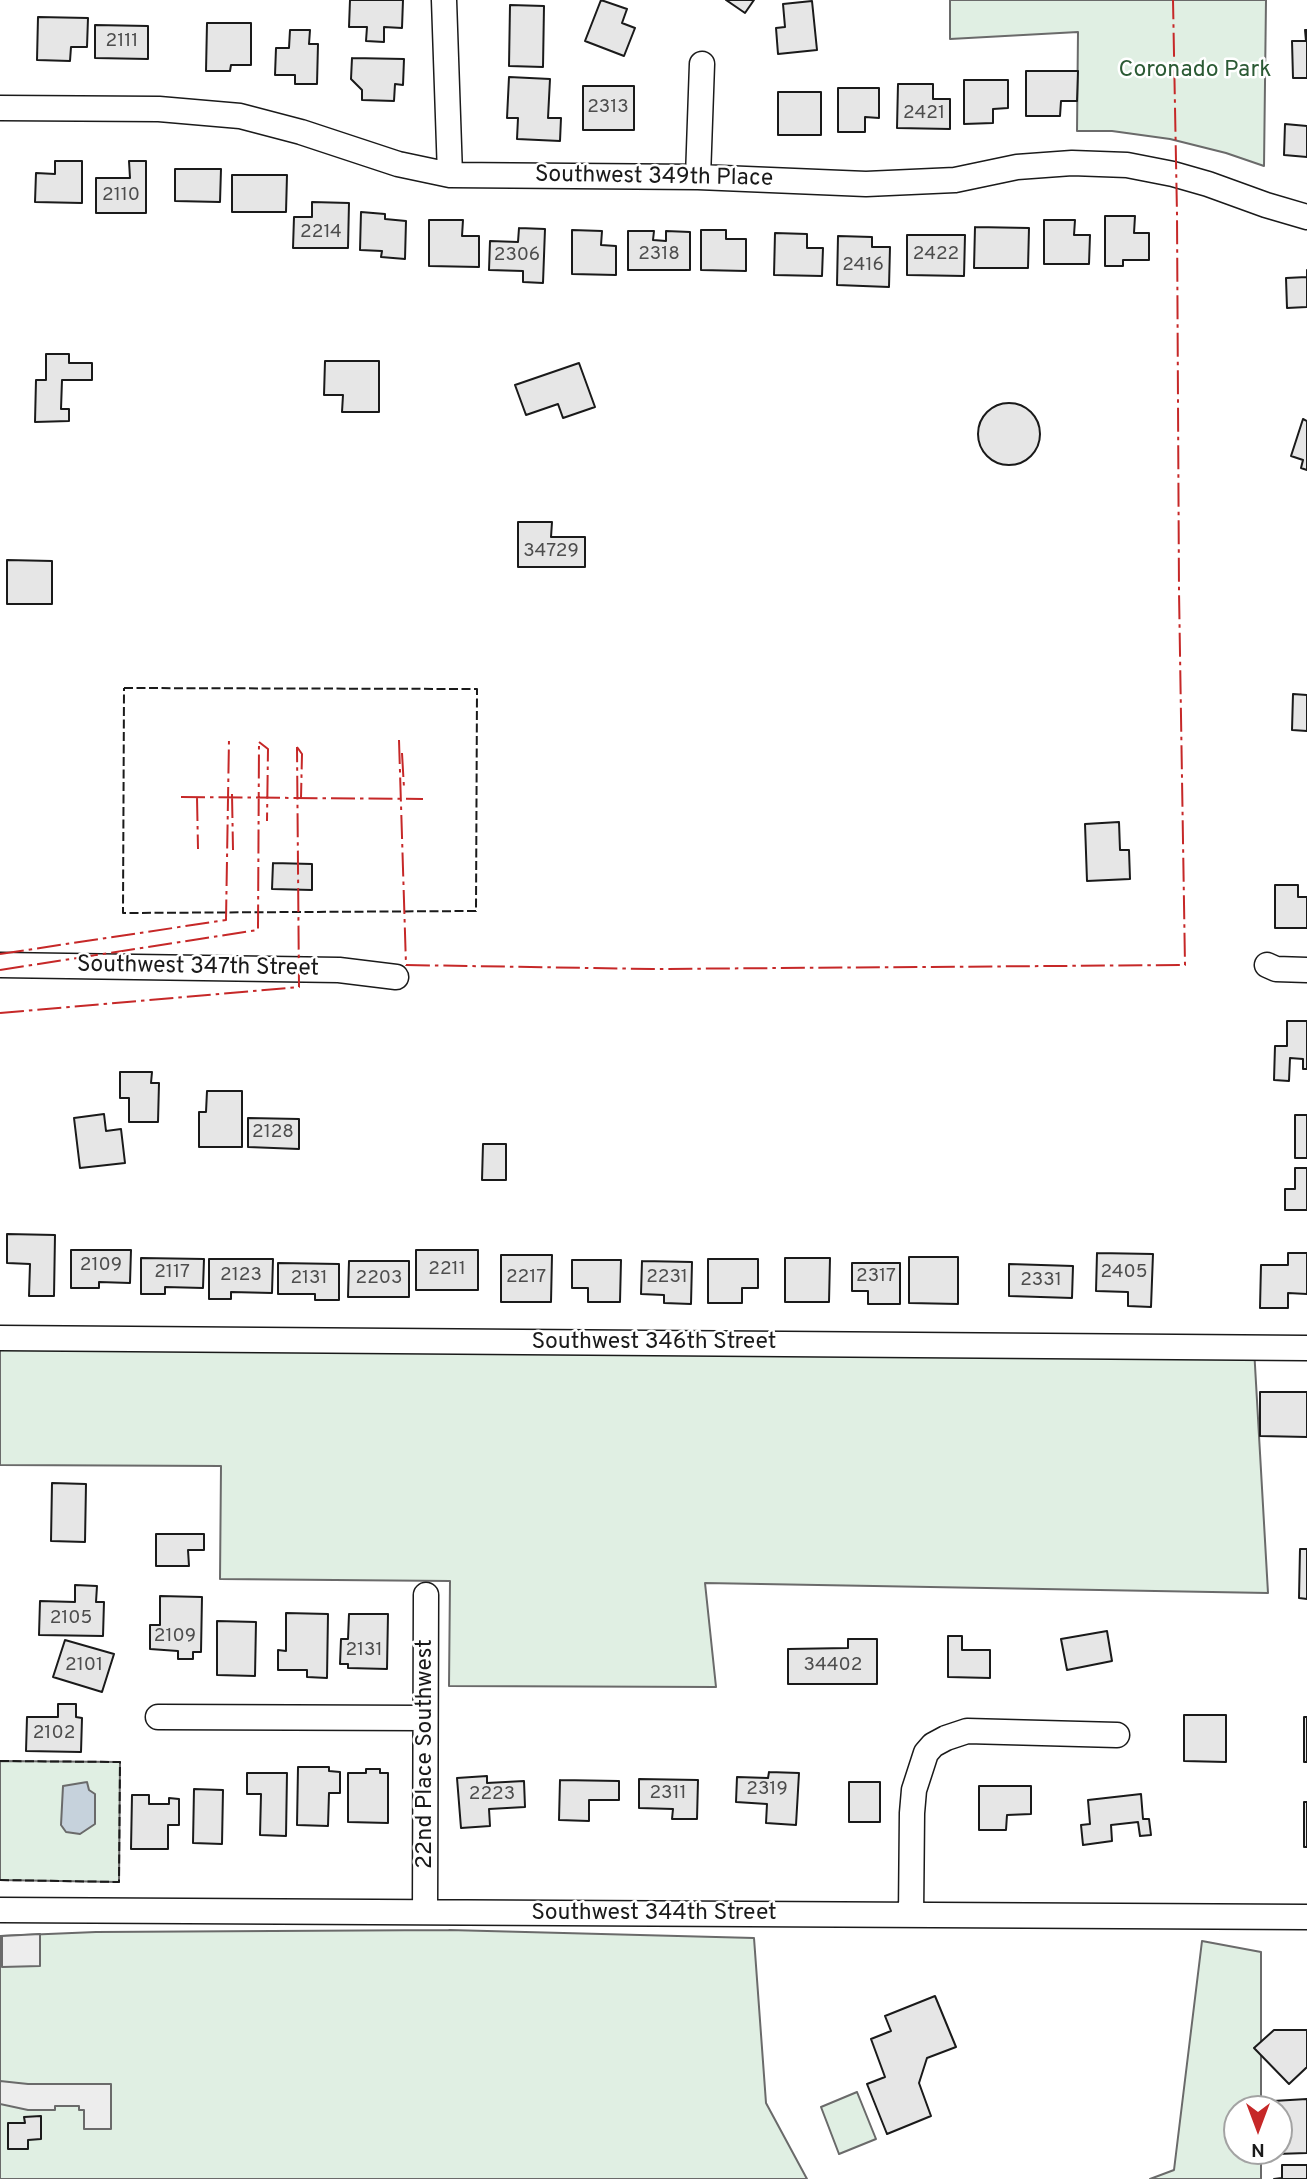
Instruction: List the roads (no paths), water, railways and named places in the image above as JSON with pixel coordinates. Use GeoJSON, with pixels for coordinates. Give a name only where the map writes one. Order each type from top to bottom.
{"type":"FeatureCollection","features":[{"type":"Feature","properties":{"kind":"street"},"geometry":{"type":"LineString","coordinates":[[444,0],[450,175]]}},
{"type":"Feature","properties":{"kind":"street"},"geometry":{"type":"LineString","coordinates":[[698,177],[702,64]]}},
{"type":"Feature","properties":{"kind":"street","name":"Southwest 349th Place"},"geometry":{"type":"LineString","coordinates":[[0,108],[159,110],[240,116],[301,132],[398,164],[450,175],[698,177],[866,184],[955,180],[1017,167],[1072,163],[1127,165],[1174,174],[1307,217]]}},
{"type":"Feature","properties":{"kind":"street","name":"Southwest 347th Street"},"geometry":{"type":"LineString","coordinates":[[0,965],[339,970],[396,977]]}},
{"type":"Feature","properties":{"kind":"street"},"geometry":{"type":"LineString","coordinates":[[1266,965],[1276,969],[1307,970]]}},
{"type":"Feature","properties":{"kind":"street","name":"Southwest 346th Street"},"geometry":{"type":"LineString","coordinates":[[0,1338],[1307,1348]]}},
{"type":"Feature","properties":{"kind":"street","name":"22nd Place Southwest"},"geometry":{"type":"LineString","coordinates":[[425,1912],[426,1595]]}},
{"type":"Feature","properties":{"kind":"street"},"geometry":{"type":"LineString","coordinates":[[158,1717],[425,1718]]}},
{"type":"Feature","properties":{"kind":"street"},"geometry":{"type":"LineString","coordinates":[[911,1915],[914,1790],[926,1753],[933,1745],[967,1731],[1117,1735]]}},
{"type":"Feature","properties":{"kind":"street","name":"Southwest 344th Street"},"geometry":{"type":"LineString","coordinates":[[0,1910],[1307,1917]]}},
{"type":"Feature","properties":{"kind":"park label","name":"Coronado Park"},"geometry":{"type":"Point","coordinates":[1195,71]}}]}
